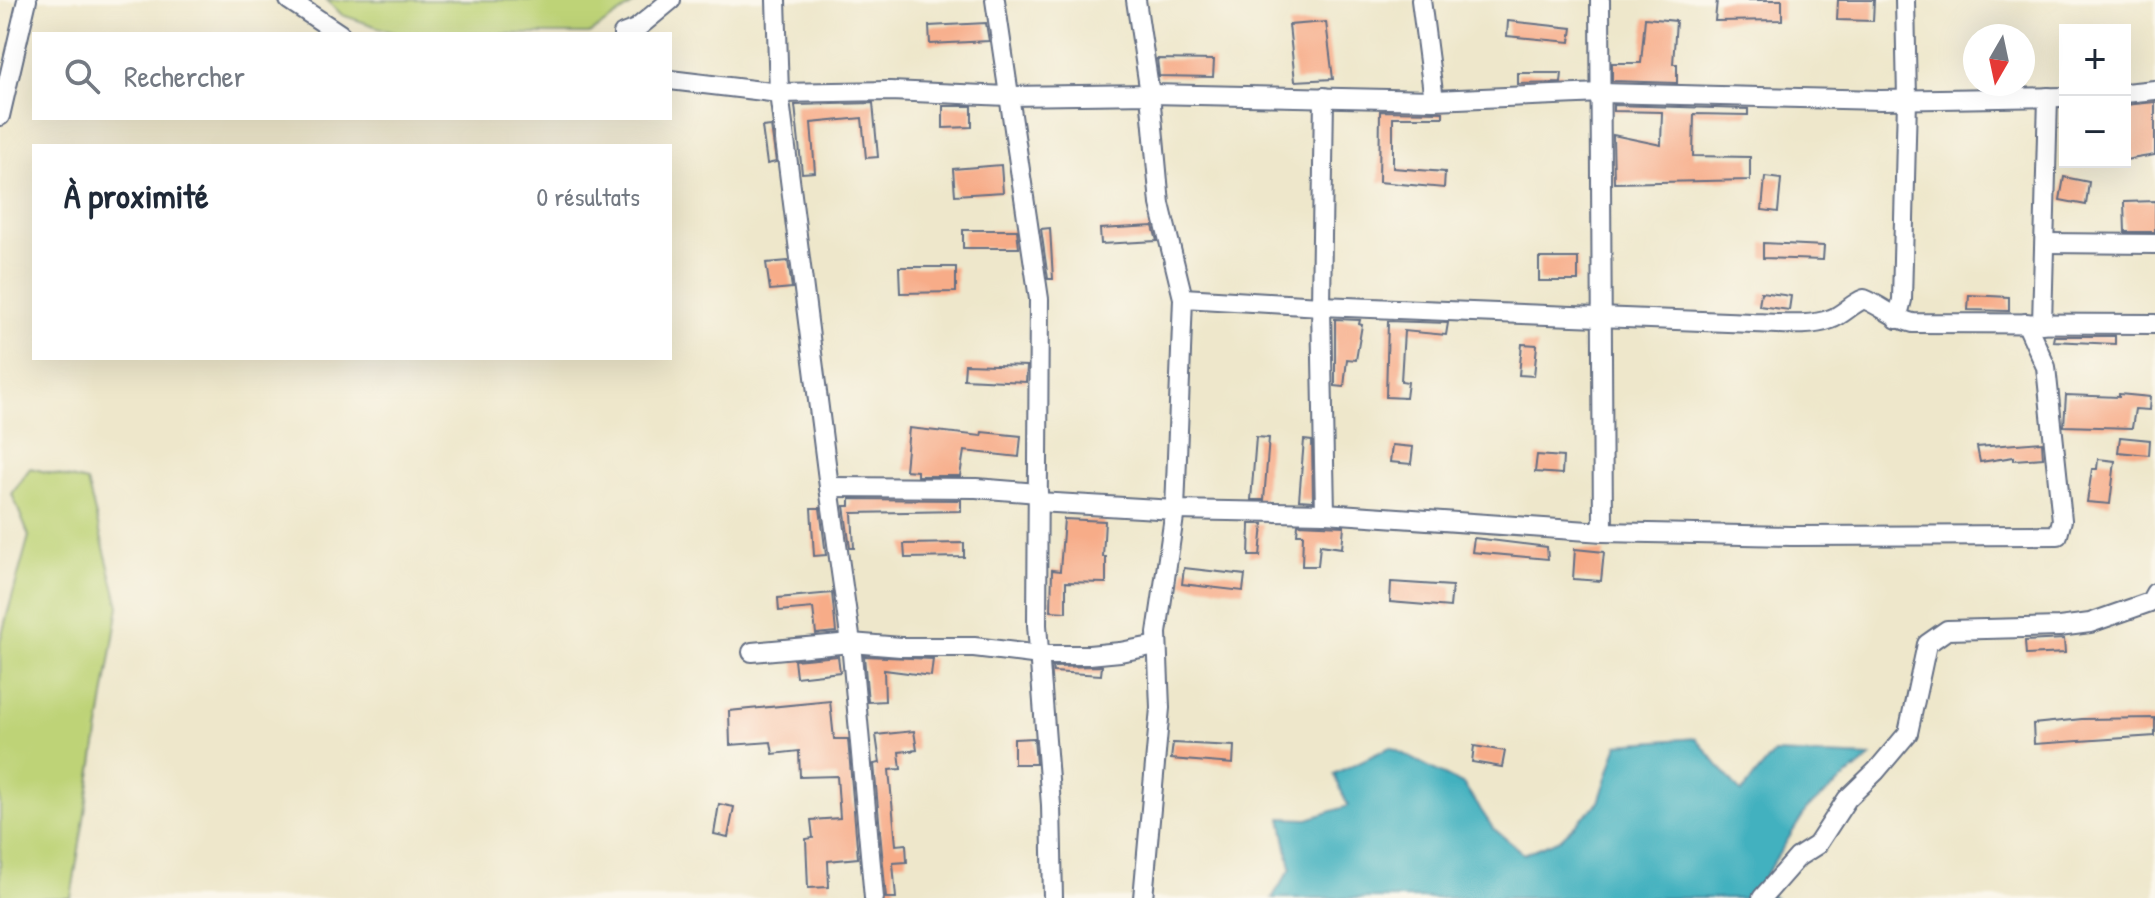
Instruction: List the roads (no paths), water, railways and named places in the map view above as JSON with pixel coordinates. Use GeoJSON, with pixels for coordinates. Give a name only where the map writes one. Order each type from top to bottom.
{"type":"FeatureCollection","features":[{"type":"Feature","properties":{"kind":"street"},"geometry":{"type":"LineString","coordinates":[[0,116],[7,51],[27,0]]}},
{"type":"Feature","properties":{"kind":"street"},"geometry":{"type":"LineString","coordinates":[[289,0],[337,32]]}},
{"type":"Feature","properties":{"kind":"street"},"geometry":{"type":"LineString","coordinates":[[628,32],[671,0]]}},
{"type":"Feature","properties":{"kind":"street"},"geometry":{"type":"LineString","coordinates":[[776,0],[779,93],[851,643],[874,898]]}},
{"type":"Feature","properties":{"kind":"street"},"geometry":{"type":"LineString","coordinates":[[995,0],[1039,299],[1037,625],[1051,805],[1053,898]]}},
{"type":"Feature","properties":{"kind":"street"},"geometry":{"type":"LineString","coordinates":[[1136,0],[1150,94],[1160,204],[1183,298],[1175,510],[1157,633],[1160,708],[1153,759],[1143,898]]}},
{"type":"Feature","properties":{"kind":"street"},"geometry":{"type":"LineString","coordinates":[[1421,0],[1434,100]]}},
{"type":"Feature","properties":{"kind":"street"},"geometry":{"type":"LineString","coordinates":[[1600,0],[1603,532]]}},
{"type":"Feature","properties":{"kind":"street"},"geometry":{"type":"LineString","coordinates":[[1897,319],[1902,300],[1907,99],[1905,0]]}},
{"type":"Feature","properties":{"kind":"street"},"geometry":{"type":"LineString","coordinates":[[672,80],[779,93],[890,91],[1008,96],[1150,94],[1434,100],[1602,93],[1907,99],[2057,97],[2045,243],[2034,324],[2046,367],[2062,520],[2058,535],[1791,536],[1603,532],[1325,513],[1175,510],[1038,498],[976,488],[829,487]]}},
{"type":"Feature","properties":{"kind":"street"},"geometry":{"type":"LineString","coordinates":[[2131,92],[2155,90]]}},
{"type":"Feature","properties":{"kind":"street"},"geometry":{"type":"LineString","coordinates":[[1324,97],[1321,306],[1325,513]]}},
{"type":"Feature","properties":{"kind":"street"},"geometry":{"type":"LineString","coordinates":[[2045,243],[2155,244]]}},
{"type":"Feature","properties":{"kind":"street"},"geometry":{"type":"LineString","coordinates":[[1183,298],[1753,323],[1814,323],[1834,319],[1851,304],[1864,299],[1877,304],[1897,319],[1913,323],[2155,324]]}},
{"type":"Feature","properties":{"kind":"street"},"geometry":{"type":"LineString","coordinates":[[1762,898],[1798,857],[1817,845],[1847,799],[1908,733],[1927,644],[1947,630],[2059,627],[2090,623],[2150,602],[2155,593]]}},
{"type":"Feature","properties":{"kind":"street"},"geometry":{"type":"LineString","coordinates":[[752,652],[851,643],[974,647],[1040,655],[1120,652],[1157,645]]}},
{"type":"Feature","properties":{"kind":"water"},"geometry":{"type":"Polygon","coordinates":[[[1696,738],[1741,793],[1774,753],[1871,757],[1807,809],[1760,884],[1775,898],[1272,898],[1291,868],[1281,818],[1308,819],[1348,806],[1334,774],[1390,747],[1464,785],[1493,828],[1524,854],[1560,839],[1599,802],[1618,744],[1696,738]]]}}]}
